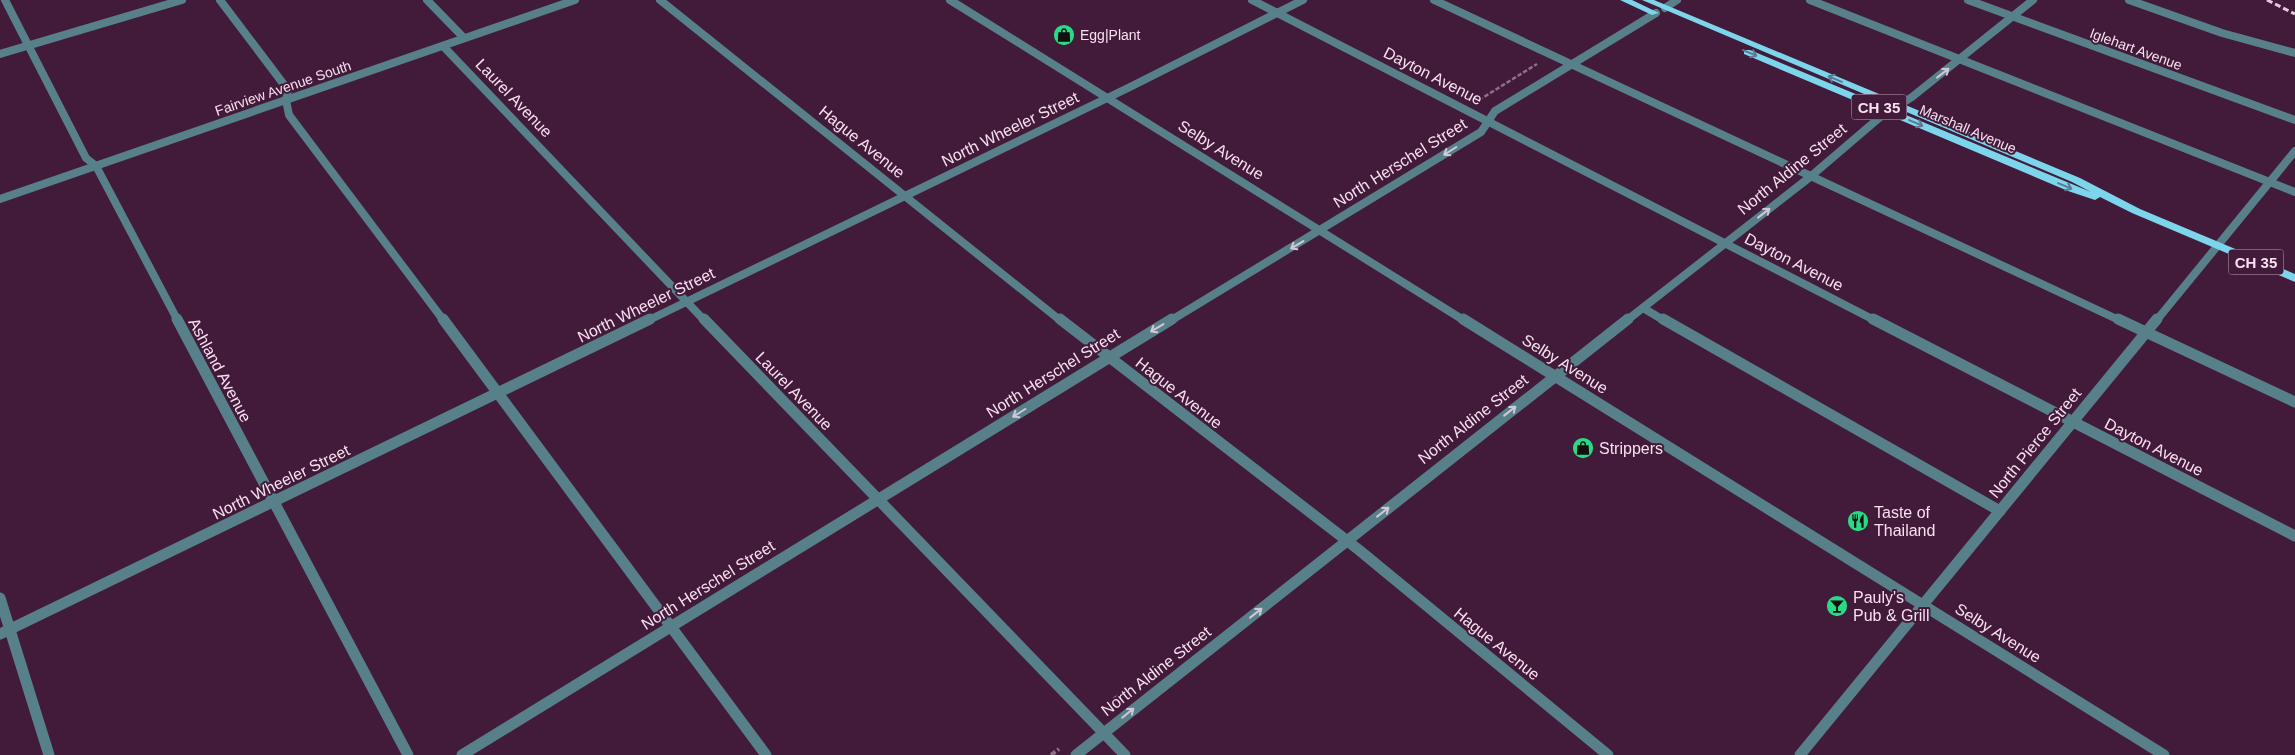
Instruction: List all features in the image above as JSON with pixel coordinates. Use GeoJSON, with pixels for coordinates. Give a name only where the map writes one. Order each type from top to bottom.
{"type":"FeatureCollection","features":[{"type":"Feature","properties":{"kind":"main road","name":"Marshall Avenue"},"geometry":{"type":"LineString","coordinates":[[1624,0],[1660,11],[1899,106],[2076,180],[2136,211],[2295,278]]}},
{"type":"Feature","properties":{"kind":"main road","name":"Marshall Avenue"},"geometry":{"type":"LineString","coordinates":[[1646,0],[1660,11],[1890,112],[2072,189],[2136,211]]}},
{"type":"Feature","properties":{"kind":"street","name":"Ashland Avenue"},"geometry":{"type":"LineString","coordinates":[[5,0],[86,158],[96,166],[408,755]]}},
{"type":"Feature","properties":{"kind":"street"},"geometry":{"type":"LineString","coordinates":[[0,54],[182,0]]}},
{"type":"Feature","properties":{"kind":"street"},"geometry":{"type":"LineString","coordinates":[[220,0],[288,90],[286,100],[289,115],[499,393],[766,755]]}},
{"type":"Feature","properties":{"kind":"street"},"geometry":{"type":"LineString","coordinates":[[426,0],[464,38]]}},
{"type":"Feature","properties":{"kind":"street","name":"Fairview Avenue South"},"geometry":{"type":"LineString","coordinates":[[0,199],[574,0]]}},
{"type":"Feature","properties":{"kind":"street","name":"Hague Avenue"},"geometry":{"type":"LineString","coordinates":[[660,0],[1109,358],[1346,541],[1608,755]]}},
{"type":"Feature","properties":{"kind":"street","name":"Selby Avenue"},"geometry":{"type":"LineString","coordinates":[[950,0],[2164,755]]}},
{"type":"Feature","properties":{"kind":"street","name":"Dayton Avenue"},"geometry":{"type":"LineString","coordinates":[[1252,0],[2295,536]]}},
{"type":"Feature","properties":{"kind":"street","name":"North Wheeler Street"},"geometry":{"type":"LineString","coordinates":[[5,632],[1108,98],[1303,0]]}},
{"type":"Feature","properties":{"kind":"street"},"geometry":{"type":"LineString","coordinates":[[1434,0],[2295,402]]}},
{"type":"Feature","properties":{"kind":"street","name":"North Herschel Street"},"geometry":{"type":"LineString","coordinates":[[462,755],[1481,132],[1494,111],[1678,0]]}},
{"type":"Feature","properties":{"kind":"street"},"geometry":{"type":"LineString","coordinates":[[1810,0],[2295,192]]}},
{"type":"Feature","properties":{"kind":"street","name":"Iglehart Avenue"},"geometry":{"type":"LineString","coordinates":[[1968,0],[2295,120]]}},
{"type":"Feature","properties":{"kind":"street","name":"North Aldine Street"},"geometry":{"type":"LineString","coordinates":[[1076,755],[1554,376],[1726,244],[1810,177],[1879,118],[1899,106],[2014,18],[2034,0]]}},
{"type":"Feature","properties":{"kind":"street"},"geometry":{"type":"LineString","coordinates":[[2129,0],[2222,32],[2295,53]]}},
{"type":"Feature","properties":{"kind":"street","name":"Laurel Avenue"},"geometry":{"type":"LineString","coordinates":[[443,46],[877,500],[1125,755]]}},
{"type":"Feature","properties":{"kind":"street","name":"North Pierce Street"},"geometry":{"type":"LineString","coordinates":[[1800,755],[2295,152]]}},
{"type":"Feature","properties":{"kind":"street"},"geometry":{"type":"LineString","coordinates":[[1643,308],[2000,512]]}},
{"type":"Feature","properties":{"kind":"street"},"geometry":{"type":"LineString","coordinates":[[0,598],[5,632],[49,755]]}},
{"type":"Feature","properties":{"kind":"railway"},"geometry":{"type":"LineString","coordinates":[[2267,0],[2295,14]]}},
{"type":"Feature","properties":{"kind":"place","name":"Egg|Plant"},"geometry":{"type":"Point","coordinates":[1064,35]}},
{"type":"Feature","properties":{"kind":"place","name":"Strippers"},"geometry":{"type":"Point","coordinates":[1583,448]}},
{"type":"Feature","properties":{"kind":"place","name":"Taste of Thailand"},"geometry":{"type":"Point","coordinates":[1858,521]}},
{"type":"Feature","properties":{"kind":"place","name":"Pauly's Pub & Grill"},"geometry":{"type":"Point","coordinates":[1837,606]}}]}
